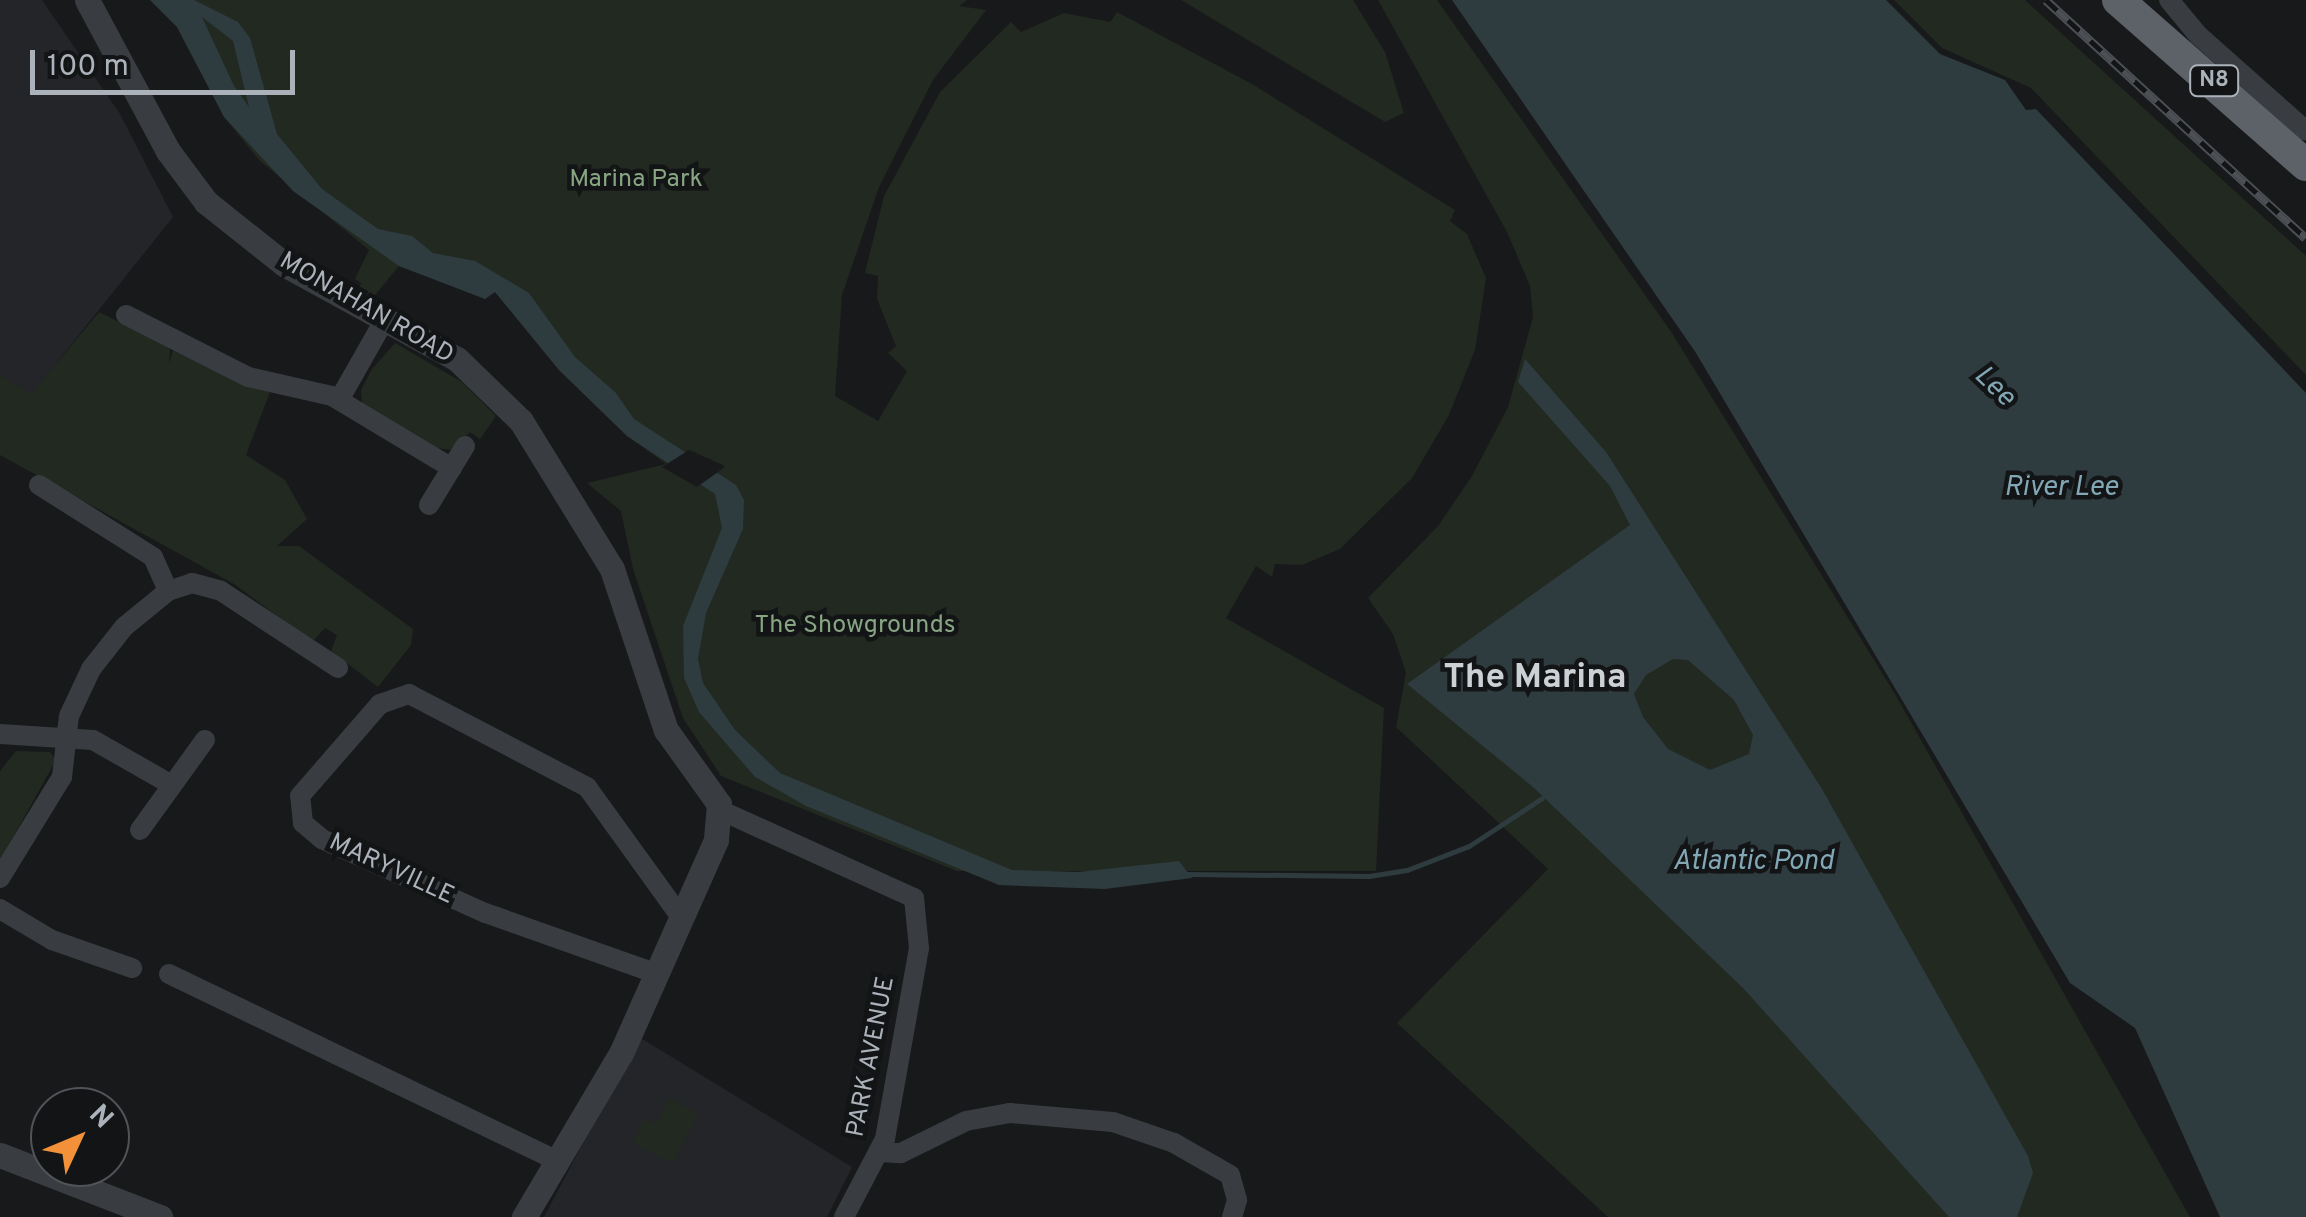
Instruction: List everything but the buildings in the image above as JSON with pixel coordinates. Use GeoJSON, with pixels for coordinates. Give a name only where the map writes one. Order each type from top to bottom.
{"type":"FeatureCollection","features":[{"type":"Feature","properties":{"kind":"highway","name":"N8"},"geometry":{"type":"LineString","coordinates":[[2118,0],[2306,165]]}},
{"type":"Feature","properties":{"kind":"street","name":"MONAHAN ROAD"},"geometry":{"type":"LineString","coordinates":[[87,0],[168,151],[206,202],[260,248],[457,358],[540,444],[614,574],[666,730],[720,810]]}},
{"type":"Feature","properties":{"kind":"street"},"geometry":{"type":"LineString","coordinates":[[2169,0],[2198,35],[2306,130]]}},
{"type":"Feature","properties":{"kind":"street"},"geometry":{"type":"LineString","coordinates":[[126,314],[248,377],[339,400],[452,468]]}},
{"type":"Feature","properties":{"kind":"street"},"geometry":{"type":"LineString","coordinates":[[339,400],[385,319]]}},
{"type":"Feature","properties":{"kind":"street"},"geometry":{"type":"LineString","coordinates":[[429,505],[466,446]]}},
{"type":"Feature","properties":{"kind":"street"},"geometry":{"type":"LineString","coordinates":[[39,486],[153,557],[168,591]]}},
{"type":"Feature","properties":{"kind":"street"},"geometry":{"type":"LineString","coordinates":[[0,878],[48,808],[65,767],[76,698],[105,648],[168,591],[192,582],[212,587],[338,668]]}},
{"type":"Feature","properties":{"kind":"street"},"geometry":{"type":"LineString","coordinates":[[317,656],[329,636]]}},
{"type":"Feature","properties":{"kind":"street","name":"MARYVILLE"},"geometry":{"type":"LineString","coordinates":[[652,972],[485,912],[322,839],[301,817],[302,790],[380,704],[409,694],[587,787],[678,913]]}},
{"type":"Feature","properties":{"kind":"street"},"geometry":{"type":"LineString","coordinates":[[0,734],[68,734],[126,753],[172,785]]}},
{"type":"Feature","properties":{"kind":"street"},"geometry":{"type":"LineString","coordinates":[[140,830],[205,740]]}},
{"type":"Feature","properties":{"kind":"street"},"geometry":{"type":"LineString","coordinates":[[524,1217],[620,1053],[678,913],[716,840],[720,810]]}},
{"type":"Feature","properties":{"kind":"street","name":"PARK AVENUE"},"geometry":{"type":"LineString","coordinates":[[720,810],[914,898],[919,948],[879,1152],[844,1217]]}},
{"type":"Feature","properties":{"kind":"street"},"geometry":{"type":"LineString","coordinates":[[0,908],[93,963],[132,968]]}},
{"type":"Feature","properties":{"kind":"street"},"geometry":{"type":"LineString","coordinates":[[169,974],[558,1161]]}},
{"type":"Feature","properties":{"kind":"street"},"geometry":{"type":"LineString","coordinates":[[879,1152],[901,1152],[966,1122],[1033,1112],[1131,1127],[1230,1175],[1237,1200],[1232,1217]]}},
{"type":"Feature","properties":{"kind":"street"},"geometry":{"type":"LineString","coordinates":[[0,1155],[160,1217]]}},
{"type":"Feature","properties":{"kind":"shaded area"},"geometry":{"type":"Polygon","coordinates":[[[0,0],[42,0],[120,114],[173,217],[31,395],[0,375],[0,0]]]}},
{"type":"Feature","properties":{"kind":"shaded area"},"geometry":{"type":"Polygon","coordinates":[[[639,1037],[852,1167],[827,1217],[544,1217],[639,1037]]]}},
{"type":"Feature","properties":{"kind":"green space"},"geometry":{"type":"Polygon","coordinates":[[[150,0],[967,0],[959,6],[986,10],[933,80],[879,187],[842,295],[835,396],[878,421],[907,371],[888,353],[896,346],[877,299],[878,276],[865,273],[884,196],[940,92],[1011,22],[1021,32],[1064,13],[1110,22],[1117,12],[1252,84],[1455,210],[1450,221],[1467,234],[1486,278],[1475,350],[1449,415],[1412,478],[1340,549],[1302,565],[1275,564],[1272,577],[1256,566],[1226,618],[1384,708],[1376,871],[957,871],[721,776],[683,718],[633,569],[621,511],[587,483],[666,464],[627,436],[559,370],[495,292],[485,299],[399,266],[371,300],[357,293],[361,283],[355,279],[369,250],[260,161],[224,117],[177,27],[150,0]]]}},
{"type":"Feature","properties":{"kind":"green space"},"geometry":{"type":"Polygon","coordinates":[[[1181,0],[1353,0],[1385,52],[1404,113],[1385,122],[1181,0]]]}},
{"type":"Feature","properties":{"kind":"green space"},"geometry":{"type":"Polygon","coordinates":[[[1378,0],[1437,0],[1672,333],[1895,694],[2190,1217],[1608,1217],[1397,1023],[1548,869],[1396,727],[1406,673],[1393,634],[1368,598],[1438,526],[1472,476],[1508,407],[1533,317],[1530,286],[1507,232],[1378,0]]]}},
{"type":"Feature","properties":{"kind":"green space"},"geometry":{"type":"Polygon","coordinates":[[[1894,0],[2025,0],[2306,256],[2306,375],[2031,88],[1942,48],[1894,0]]]}},
{"type":"Feature","properties":{"kind":"green space"},"geometry":{"type":"Polygon","coordinates":[[[99,312],[170,348],[169,364],[173,350],[270,392],[246,455],[285,480],[307,519],[277,546],[299,546],[413,629],[411,645],[378,687],[331,651],[337,635],[325,628],[312,642],[234,584],[0,455],[0,375],[31,394],[99,312]]]}},
{"type":"Feature","properties":{"kind":"green space"},"geometry":{"type":"Polygon","coordinates":[[[395,343],[462,382],[496,416],[480,439],[470,432],[451,450],[435,448],[362,405],[361,390],[372,369],[395,343]]]}},
{"type":"Feature","properties":{"kind":"green space"},"geometry":{"type":"Polygon","coordinates":[[[16,751],[50,752],[56,760],[0,861],[0,771],[16,751]]]}},
{"type":"Feature","properties":{"kind":"green space"},"geometry":{"type":"Polygon","coordinates":[[[669,1098],[698,1114],[673,1163],[632,1143],[644,1119],[656,1125],[669,1098]]]}},
{"type":"Feature","properties":{"kind":"water"},"geometry":{"type":"Polygon","coordinates":[[[150,0],[194,0],[238,22],[250,38],[277,134],[322,189],[378,229],[412,236],[433,253],[475,261],[529,293],[575,357],[616,393],[634,419],[736,485],[744,500],[743,529],[706,613],[698,659],[703,683],[735,730],[780,773],[1012,870],[1078,872],[1179,861],[1192,878],[1105,889],[999,885],[806,806],[755,777],[699,712],[684,678],[683,626],[722,528],[715,494],[627,436],[559,370],[495,292],[485,299],[399,266],[293,191],[224,117],[177,27],[150,0]],[[202,17],[234,86],[249,107],[233,41],[202,17]]]}},
{"type":"Feature","properties":{"kind":"water","name":"River Lee"},"geometry":{"type":"Polygon","coordinates":[[[1452,0],[1886,0],[1940,54],[2005,80],[2026,110],[2036,109],[2306,393],[2306,1217],[2220,1217],[2135,1028],[2070,983],[1696,353],[1452,0]]]}},
{"type":"Feature","properties":{"kind":"water","name":"Atlantic Pond"},"geometry":{"type":"Polygon","coordinates":[[[1525,359],[1606,452],[1822,789],[2028,1156],[2033,1173],[2017,1217],[1949,1217],[1744,989],[1533,787],[1407,684],[1630,525],[1610,486],[1518,382],[1525,359]],[[1673,659],[1646,675],[1634,694],[1643,717],[1668,749],[1710,770],[1749,754],[1753,735],[1734,700],[1688,660],[1673,659]]]}},
{"type":"Feature","properties":{"kind":"pier"},"geometry":{"type":"Polygon","coordinates":[[[689,450],[725,467],[697,487],[662,467],[689,450]]]}},
{"type":"Feature","properties":{"kind":"waterway"},"geometry":{"type":"LineString","coordinates":[[1186,874],[1369,876],[1407,870],[1469,846],[1542,798]]}},
{"type":"Feature","properties":{"kind":"railway"},"geometry":{"type":"LineString","coordinates":[[2046,0],[2306,238]]}},
{"type":"Feature","properties":{"kind":"district","name":"The Marina"},"geometry":{"type":"Point","coordinates":[1535,678]}},
{"type":"Feature","properties":{"kind":"park label","name":"Marina Park"},"geometry":{"type":"Point","coordinates":[636,180]}},
{"type":"Feature","properties":{"kind":"park label","name":"The Showgrounds"},"geometry":{"type":"Point","coordinates":[855,626]}},
{"type":"Feature","properties":{"kind":"water label","name":"Lee"},"geometry":{"type":"Point","coordinates":[1994,387]}}]}
